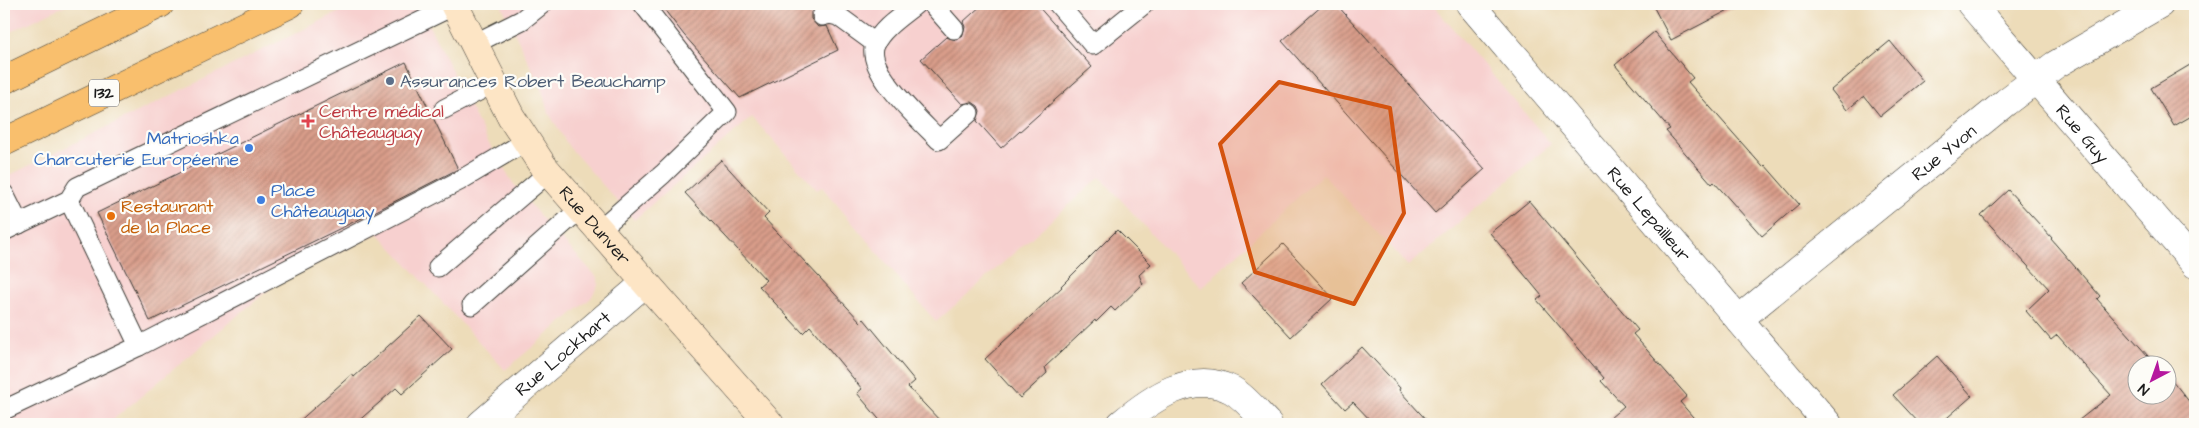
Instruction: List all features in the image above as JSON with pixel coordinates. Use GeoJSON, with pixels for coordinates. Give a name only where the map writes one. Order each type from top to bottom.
{"type":"FeatureCollection","features":[{"type":"Feature","properties":{"kind":"highway"},"geometry":{"type":"LineString","coordinates":[[4,80],[159,4]]}},
{"type":"Feature","properties":{"kind":"highway","name":"132"},"geometry":{"type":"LineString","coordinates":[[4,142],[290,4]]}},
{"type":"Feature","properties":{"kind":"street","name":"Rue Dunver"},"geometry":{"type":"LineString","coordinates":[[454,4],[525,142],[580,210],[770,424]]}},
{"type":"Feature","properties":{"kind":"street","name":"Rue Lepailleur"},"geometry":{"type":"LineString","coordinates":[[1470,4],[1828,424]]}},
{"type":"Feature","properties":{"kind":"street","name":"Rue Guy"},"geometry":{"type":"LineString","coordinates":[[1971,4],[2195,264]]}},
{"type":"Feature","properties":{"kind":"street","name":"Rue Yvon"},"geometry":{"type":"LineString","coordinates":[[1739,319],[2035,80],[2071,54],[2160,4]]}},
{"type":"Feature","properties":{"kind":"street","name":"Rue Lockhart"},"geometry":{"type":"LineString","coordinates":[[481,424],[645,283]]}},
{"type":"Feature","properties":{"kind":"street"},"geometry":{"type":"LineString","coordinates":[[1122,424],[1163,394],[1181,386],[1200,383],[1218,384],[1233,391],[1268,424]]}},
{"type":"Feature","properties":{"kind":"lane"},"geometry":{"type":"LineString","coordinates":[[4,194],[11,228],[69,200],[77,187],[454,4]]}},
{"type":"Feature","properties":{"kind":"lane"},"geometry":{"type":"LineString","coordinates":[[474,44],[522,20],[542,4]]}},
{"type":"Feature","properties":{"kind":"lane"},"geometry":{"type":"LineString","coordinates":[[598,230],[662,174],[727,112],[643,4]]}},
{"type":"Feature","properties":{"kind":"lane"},"geometry":{"type":"LineString","coordinates":[[916,4],[881,36],[876,43],[873,50],[879,71],[939,140],[970,113]]}},
{"type":"Feature","properties":{"kind":"lane"},"geometry":{"type":"LineString","coordinates":[[932,4],[954,29]]}},
{"type":"Feature","properties":{"kind":"lane"},"geometry":{"type":"LineString","coordinates":[[1058,4],[1093,45],[1144,4]]}},
{"type":"Feature","properties":{"kind":"lane"},"geometry":{"type":"LineString","coordinates":[[822,16],[830,14],[838,16],[876,43]]}},
{"type":"Feature","properties":{"kind":"lane"},"geometry":{"type":"LineString","coordinates":[[444,109],[494,83]]}},
{"type":"Feature","properties":{"kind":"lane"},"geometry":{"type":"LineString","coordinates":[[4,410],[140,346],[458,181],[525,142]]}},
{"type":"Feature","properties":{"kind":"lane"},"geometry":{"type":"LineString","coordinates":[[438,266],[548,172]]}},
{"type":"Feature","properties":{"kind":"lane"},"geometry":{"type":"LineString","coordinates":[[69,200],[140,346]]}},
{"type":"Feature","properties":{"kind":"lane"},"geometry":{"type":"LineString","coordinates":[[472,305],[580,210]]}},
{"type":"Feature","properties":{"kind":"highlighted area"},"geometry":{"type":"Polygon","coordinates":[[[1279,82],[1390,108],[1404,213],[1354,304],[1255,272],[1220,144],[1279,82]]]}},
{"type":"Feature","properties":{"kind":"shaded area"},"geometry":{"type":"Polygon","coordinates":[[[4,4],[68,4],[4,35],[4,4]]]}},
{"type":"Feature","properties":{"kind":"shaded area"},"geometry":{"type":"Polygon","coordinates":[[[355,4],[418,4],[488,142],[513,183],[540,216],[598,278],[598,285],[591,298],[505,370],[378,233],[279,281],[108,424],[4,424],[4,178],[355,4]]]}},
{"type":"Feature","properties":{"kind":"shaded area"},"geometry":{"type":"Polygon","coordinates":[[[501,4],[1432,4],[1551,144],[1408,266],[1323,174],[1201,288],[1100,177],[936,322],[822,187],[817,190],[752,117],[634,220],[569,147],[548,112],[542,91],[501,4]]]}},
{"type":"Feature","properties":{"kind":"building"},"geometry":{"type":"Polygon","coordinates":[[[660,4],[816,4],[817,6],[811,12],[811,19],[818,27],[827,26],[838,50],[740,98],[684,35],[660,4]]]}},
{"type":"Feature","properties":{"kind":"building"},"geometry":{"type":"Polygon","coordinates":[[[983,4],[1036,4],[1092,67],[1001,148],[977,121],[980,111],[978,106],[972,102],[962,104],[921,59],[946,37],[956,40],[962,37],[965,27],[963,22],[983,4]]]}},
{"type":"Feature","properties":{"kind":"building"},"geometry":{"type":"Polygon","coordinates":[[[1324,4],[1336,4],[1485,169],[1435,213],[1282,41],[1324,4]]]}},
{"type":"Feature","properties":{"kind":"building"},"geometry":{"type":"Polygon","coordinates":[[[1652,4],[1740,4],[1671,40],[1652,4]]]}},
{"type":"Feature","properties":{"kind":"building"},"geometry":{"type":"Polygon","coordinates":[[[1654,32],[1693,78],[1688,82],[1763,167],[1765,165],[1799,204],[1762,236],[1714,182],[1712,184],[1666,131],[1670,129],[1615,65],[1654,32]]]}},
{"type":"Feature","properties":{"kind":"building"},"geometry":{"type":"Polygon","coordinates":[[[1890,41],[1923,81],[1880,116],[1864,96],[1847,110],[1831,90],[1890,41]]]}},
{"type":"Feature","properties":{"kind":"building","name":"Place Châteauguay"},"geometry":{"type":"Polygon","coordinates":[[[406,62],[458,169],[150,321],[97,213],[406,62]]]}},
{"type":"Feature","properties":{"kind":"building"},"geometry":{"type":"Polygon","coordinates":[[[2195,62],[2195,114],[2174,126],[2151,88],[2195,62]]]}},
{"type":"Feature","properties":{"kind":"building"},"geometry":{"type":"Polygon","coordinates":[[[721,160],[769,213],[764,218],[861,322],[864,319],[915,381],[908,387],[943,424],[883,424],[857,393],[862,389],[810,326],[803,333],[759,286],[766,280],[685,193],[721,160]]]}},
{"type":"Feature","properties":{"kind":"building"},"geometry":{"type":"Polygon","coordinates":[[[2008,190],[2052,238],[2100,296],[2097,299],[2148,356],[2126,356],[2126,406],[2176,406],[2176,385],[2195,409],[2195,424],[2074,424],[2111,395],[2057,335],[2051,340],[2026,311],[2049,289],[1981,215],[2008,190]]]}},
{"type":"Feature","properties":{"kind":"building"},"geometry":{"type":"Polygon","coordinates":[[[1529,201],[1638,330],[1633,334],[1687,396],[1680,402],[1699,424],[1603,424],[1624,406],[1601,381],[1604,378],[1537,300],[1542,296],[1490,233],[1529,201]]]}},
{"type":"Feature","properties":{"kind":"building"},"geometry":{"type":"Polygon","coordinates":[[[1117,230],[1151,264],[1139,275],[1143,284],[1115,311],[1111,307],[1096,322],[1095,320],[1045,367],[1047,373],[1020,398],[985,359],[1062,287],[1117,230]]]}},
{"type":"Feature","properties":{"kind":"building"},"geometry":{"type":"Polygon","coordinates":[[[1283,244],[1333,298],[1291,337],[1241,283],[1283,244]]]}},
{"type":"Feature","properties":{"kind":"building"},"geometry":{"type":"Polygon","coordinates":[[[421,316],[452,349],[402,394],[396,388],[355,424],[296,424],[352,374],[354,377],[421,316]]]}},
{"type":"Feature","properties":{"kind":"building"},"geometry":{"type":"Polygon","coordinates":[[[1362,347],[1430,424],[1374,424],[1353,402],[1345,409],[1322,384],[1362,347]]]}},
{"type":"Feature","properties":{"kind":"building"},"geometry":{"type":"Polygon","coordinates":[[[1937,356],[1972,396],[1940,424],[1920,424],[1893,395],[1937,356]]]}},
{"type":"Feature","properties":{"kind":"place","name":"Assurances Robert Beauchamp"},"geometry":{"type":"Point","coordinates":[390,81]}},
{"type":"Feature","properties":{"kind":"place","name":"Centre médical Châteauguay"},"geometry":{"type":"Point","coordinates":[308,121]}},
{"type":"Feature","properties":{"kind":"place","name":"Matrioshka Charcuterie Européenne"},"geometry":{"type":"Point","coordinates":[249,148]}},
{"type":"Feature","properties":{"kind":"place","name":"Place Châteauguay"},"geometry":{"type":"Point","coordinates":[261,200]}},
{"type":"Feature","properties":{"kind":"place","name":"Restaurant de la Place"},"geometry":{"type":"Point","coordinates":[111,216]}}]}
